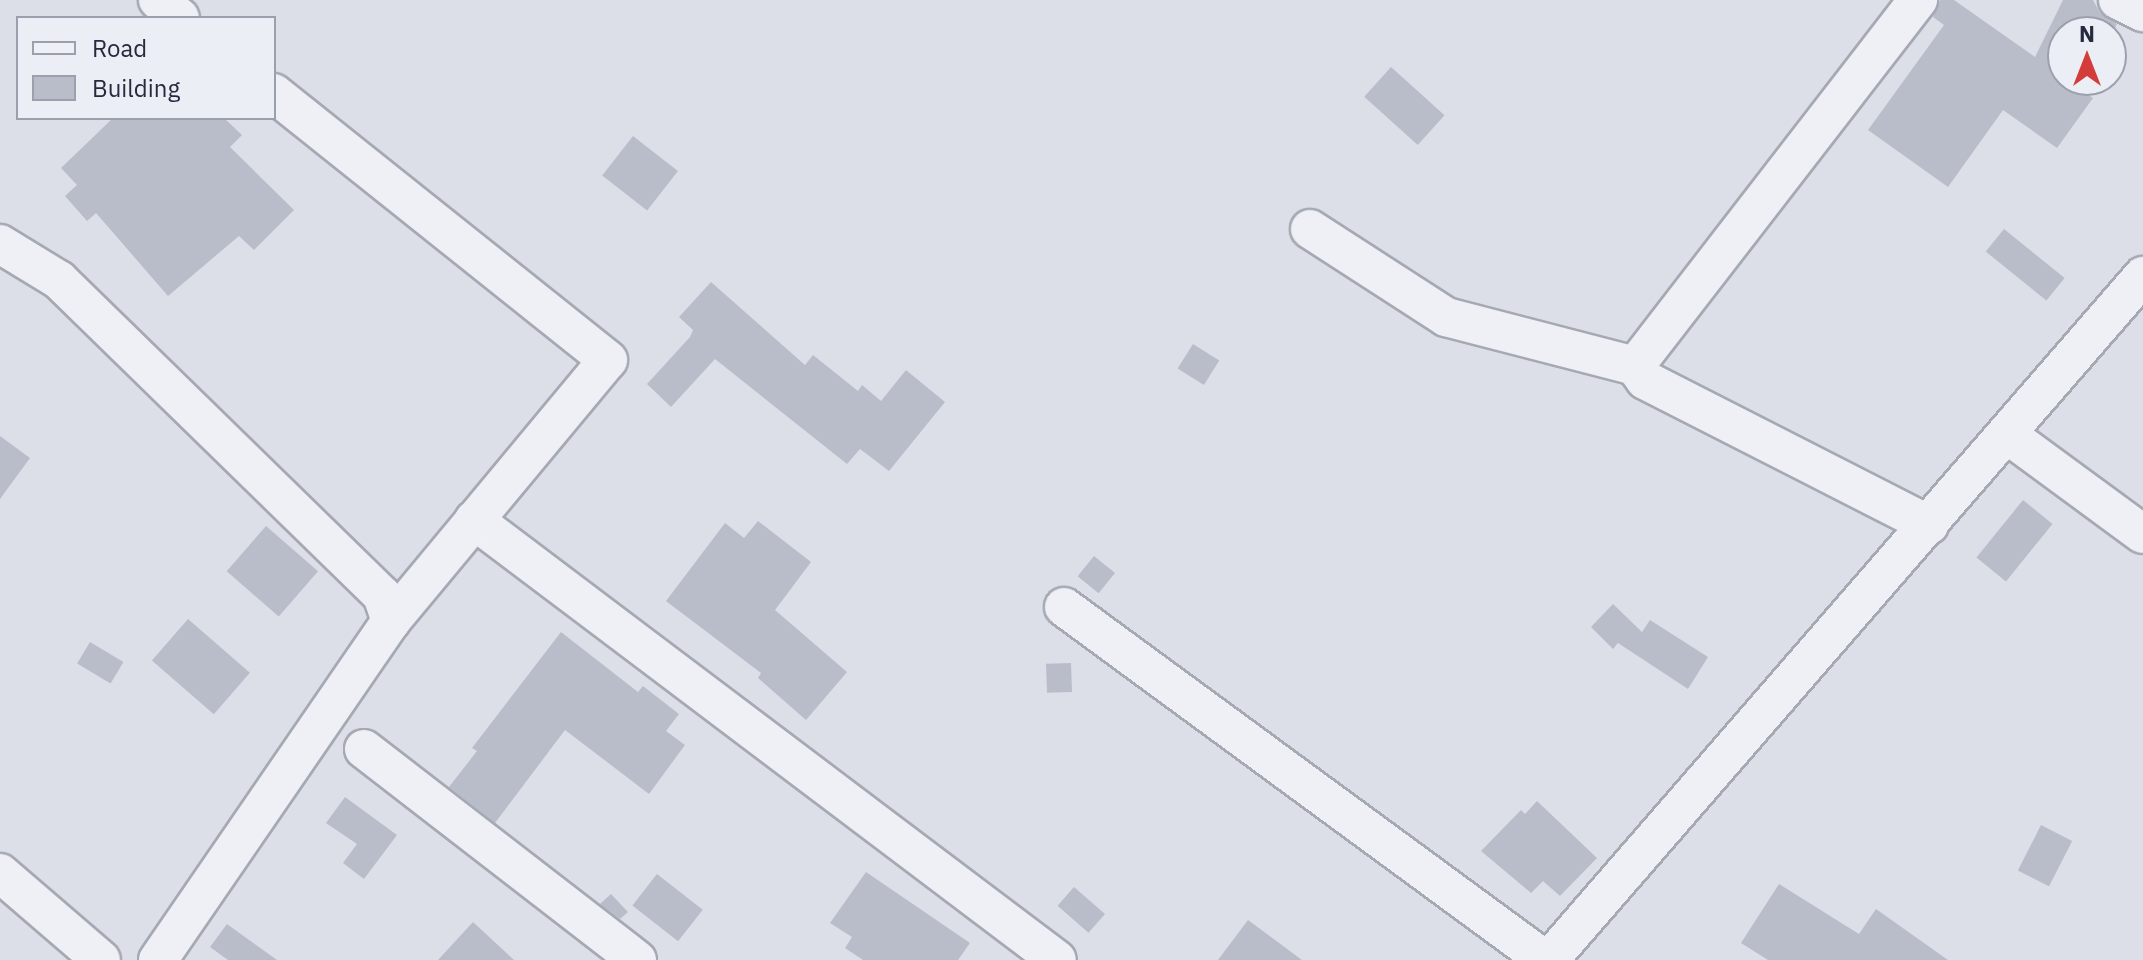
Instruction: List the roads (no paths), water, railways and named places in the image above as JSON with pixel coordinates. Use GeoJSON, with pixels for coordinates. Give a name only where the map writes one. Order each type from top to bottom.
{"type":"FeatureCollection","features":[{"type":"Feature","properties":{"kind":"street"},"geometry":{"type":"LineString","coordinates":[[158,0],[178,16]]}},
{"type":"Feature","properties":{"kind":"street"},"geometry":{"type":"LineString","coordinates":[[1635,366],[1918,0]]}},
{"type":"Feature","properties":{"kind":"street"},"geometry":{"type":"LineString","coordinates":[[2118,0],[2143,12]]}},
{"type":"Feature","properties":{"kind":"street"},"geometry":{"type":"LineString","coordinates":[[158,960],[391,621],[608,360],[276,95]]}},
{"type":"Feature","properties":{"kind":"street"},"geometry":{"type":"LineString","coordinates":[[1310,229],[1446,317],[1635,366],[1645,380],[1929,525]]}},
{"type":"Feature","properties":{"kind":"street"},"geometry":{"type":"LineString","coordinates":[[0,244],[59,280],[382,595],[391,621]]}},
{"type":"Feature","properties":{"kind":"street"},"geometry":{"type":"LineString","coordinates":[[1064,607],[1547,960],[2008,435],[2143,276]]}},
{"type":"Feature","properties":{"kind":"street"},"geometry":{"type":"LineString","coordinates":[[2008,435],[2143,534]]}},
{"type":"Feature","properties":{"kind":"street"},"geometry":{"type":"LineString","coordinates":[[474,520],[1057,960]]}},
{"type":"Feature","properties":{"kind":"street"},"geometry":{"type":"LineString","coordinates":[[364,749],[637,960]]}},
{"type":"Feature","properties":{"kind":"street"},"geometry":{"type":"LineString","coordinates":[[0,873],[101,960]]}}]}
